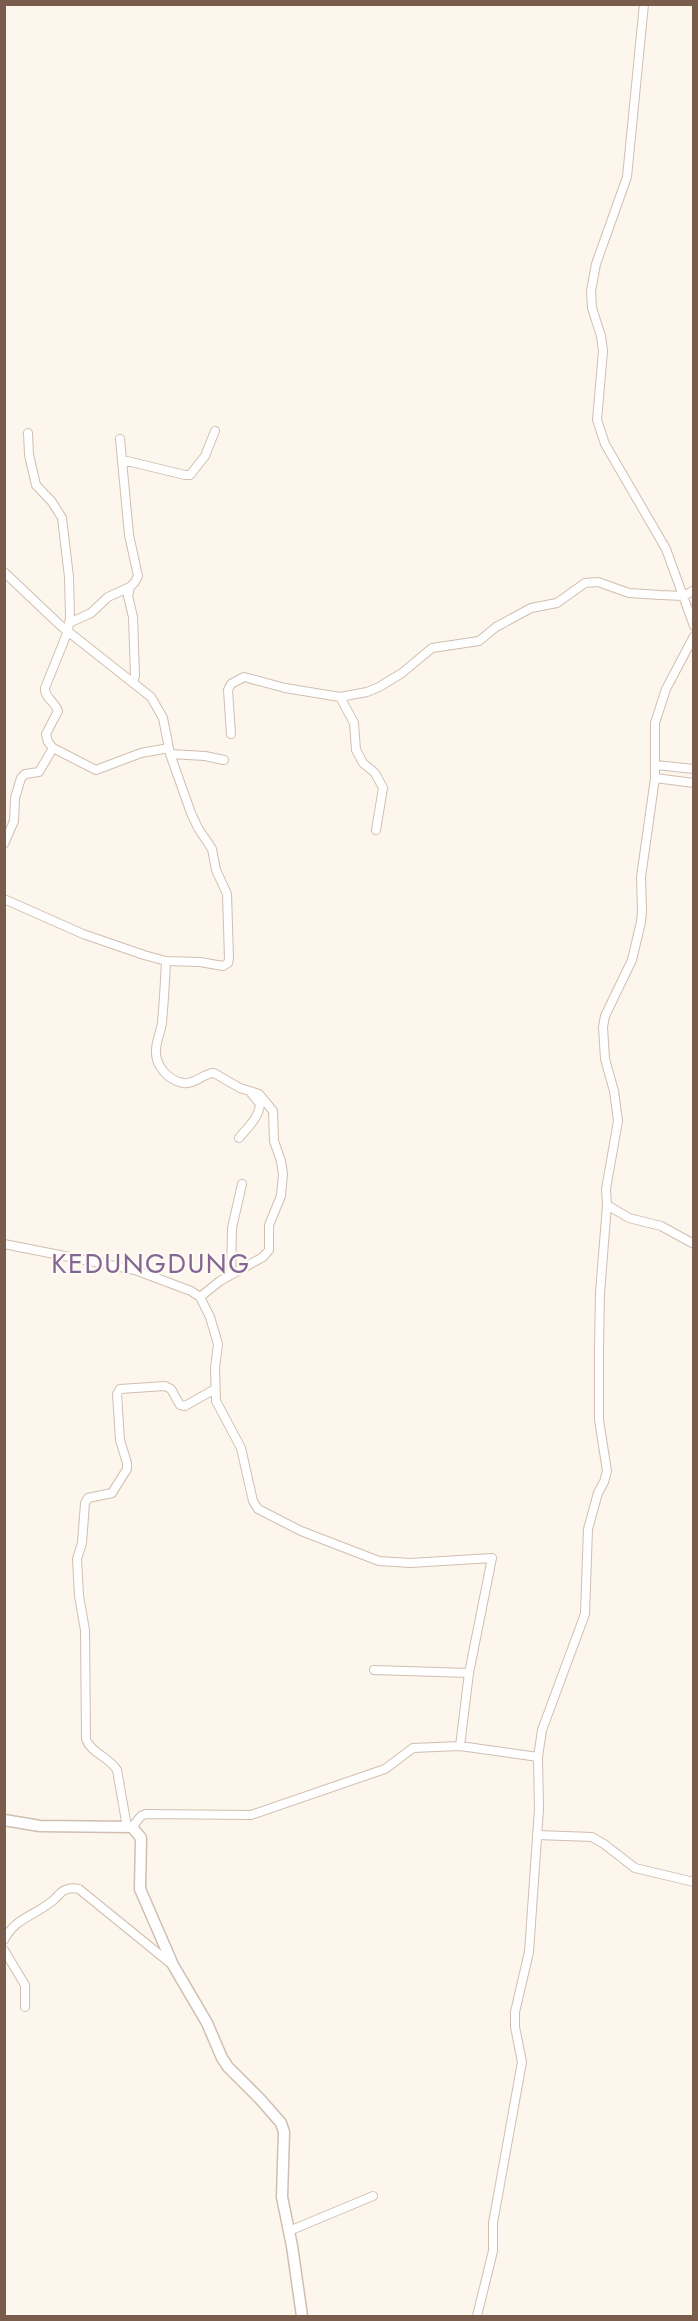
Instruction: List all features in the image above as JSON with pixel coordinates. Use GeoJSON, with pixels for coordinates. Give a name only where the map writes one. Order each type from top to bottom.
{"type":"FeatureCollection","features":[{"type":"Feature","properties":{"kind":"street"},"geometry":{"type":"LineString","coordinates":[[644,4],[627,177],[596,264],[591,291],[592,308],[603,351],[597,420],[605,444],[666,549],[693,626]]}},
{"type":"Feature","properties":{"kind":"street"},"geometry":{"type":"LineString","coordinates":[[123,460],[190,475],[205,456],[215,431]]}},
{"type":"Feature","properties":{"kind":"street"},"geometry":{"type":"LineString","coordinates":[[28,433],[36,485],[52,502],[62,518],[69,577],[68,627],[45,688],[46,695],[54,702],[58,711],[45,734],[48,742],[53,748],[96,770],[141,753],[170,751],[224,760]]}},
{"type":"Feature","properties":{"kind":"street"},"geometry":{"type":"LineString","coordinates":[[68,627],[91,613],[108,597],[130,587],[138,576],[129,535],[120,439]]}},
{"type":"Feature","properties":{"kind":"street"},"geometry":{"type":"LineString","coordinates":[[4,572],[39,606],[68,627],[151,697],[158,707],[191,813],[212,849],[216,870],[228,894],[228,963],[223,966],[194,961],[166,961],[83,934],[4,899]]}},
{"type":"Feature","properties":{"kind":"street"},"geometry":{"type":"LineString","coordinates":[[231,734],[228,690],[237,679],[251,678],[285,688],[340,697],[368,692],[402,673],[432,648],[479,641],[496,627],[531,608],[557,603],[585,583],[598,582],[629,593],[684,596],[693,590]]}},
{"type":"Feature","properties":{"kind":"street"},"geometry":{"type":"LineString","coordinates":[[130,587],[128,596],[133,617],[135,676],[133,683]]}},
{"type":"Feature","properties":{"kind":"street"},"geometry":{"type":"LineString","coordinates":[[477,2316],[493,2251],[493,2223],[522,2062],[515,2027],[515,2012],[529,1952],[539,1809],[538,1757],[542,1730],[585,1614],[588,1528],[607,1471],[599,1420],[600,1282],[607,1205],[606,1189],[618,1121],[614,1090],[604,1059],[603,1027],[605,1016],[632,960],[641,922],[641,877],[655,778],[654,743],[659,707],[693,636]]}},
{"type":"Feature","properties":{"kind":"street"},"geometry":{"type":"LineString","coordinates":[[340,697],[354,723],[356,750],[363,763],[375,772],[383,788],[376,830]]}},
{"type":"Feature","properties":{"kind":"street"},"geometry":{"type":"LineString","coordinates":[[4,844],[14,821],[16,792],[21,778],[25,774],[39,772],[53,748]]}},
{"type":"Feature","properties":{"kind":"street"},"geometry":{"type":"LineString","coordinates":[[656,765],[693,769]]}},
{"type":"Feature","properties":{"kind":"street"},"geometry":{"type":"LineString","coordinates":[[655,778],[693,783]]}},
{"type":"Feature","properties":{"kind":"street"},"geometry":{"type":"LineString","coordinates":[[166,961],[162,1026],[155,1052],[160,1066],[166,1074],[178,1082],[189,1083],[209,1073],[214,1073],[263,1098],[273,1111],[273,1141],[281,1161],[283,1174],[281,1196],[269,1225],[269,1250],[263,1257],[231,1274],[200,1297]]}},
{"type":"Feature","properties":{"kind":"street"},"geometry":{"type":"LineString","coordinates":[[238,1138],[254,1120],[260,1109],[260,1104],[248,1090]]}},
{"type":"Feature","properties":{"kind":"street"},"geometry":{"type":"LineString","coordinates":[[231,1274],[232,1228],[242,1184]]}},
{"type":"Feature","properties":{"kind":"street"},"geometry":{"type":"LineString","coordinates":[[607,1205],[629,1218],[661,1226],[693,1244]]}},
{"type":"Feature","properties":{"kind":"street"},"geometry":{"type":"LineString","coordinates":[[4,1245],[135,1270],[191,1291],[200,1297],[210,1317],[218,1344],[216,1401],[241,1448],[253,1501],[258,1509],[271,1517],[379,1561],[410,1563],[492,1558],[469,1673],[460,1746]]}},
{"type":"Feature","properties":{"kind":"street"},"geometry":{"type":"LineString","coordinates":[[215,1389],[185,1406],[180,1405],[171,1389],[165,1386],[120,1389],[117,1394],[120,1440],[127,1469],[116,1490],[108,1495],[88,1497],[85,1503],[82,1543],[77,1559],[79,1596],[85,1630],[86,1739],[88,1745],[113,1764],[117,1770],[130,1827],[141,1838],[143,1844],[140,1889],[174,1968],[207,2023],[222,2058],[281,2123],[285,2141],[282,2197],[303,2316]]}},
{"type":"Feature","properties":{"kind":"street"},"geometry":{"type":"LineString","coordinates":[[374,1670],[469,1673]]}},
{"type":"Feature","properties":{"kind":"street"},"geometry":{"type":"LineString","coordinates":[[4,1820],[40,1826],[130,1827],[141,1816],[146,1815],[251,1815],[385,1769],[413,1748],[460,1746],[538,1757]]}},
{"type":"Feature","properties":{"kind":"street"},"geometry":{"type":"LineString","coordinates":[[537,1835],[592,1838],[604,1844],[635,1868],[693,1882]]}},
{"type":"Feature","properties":{"kind":"street"},"geometry":{"type":"LineString","coordinates":[[4,1940],[9,1930],[23,1917],[51,1902],[66,1889],[79,1889],[150,1945],[174,1968]]}},
{"type":"Feature","properties":{"kind":"street"},"geometry":{"type":"LineString","coordinates":[[4,1950],[25,1985],[25,2007]]}},
{"type":"Feature","properties":{"kind":"street"},"geometry":{"type":"LineString","coordinates":[[289,2231],[373,2196]]}},
{"type":"Feature","properties":{"kind":"district","name":"KEDUNGDUNG"},"geometry":{"type":"Point","coordinates":[151,1264]}}]}
